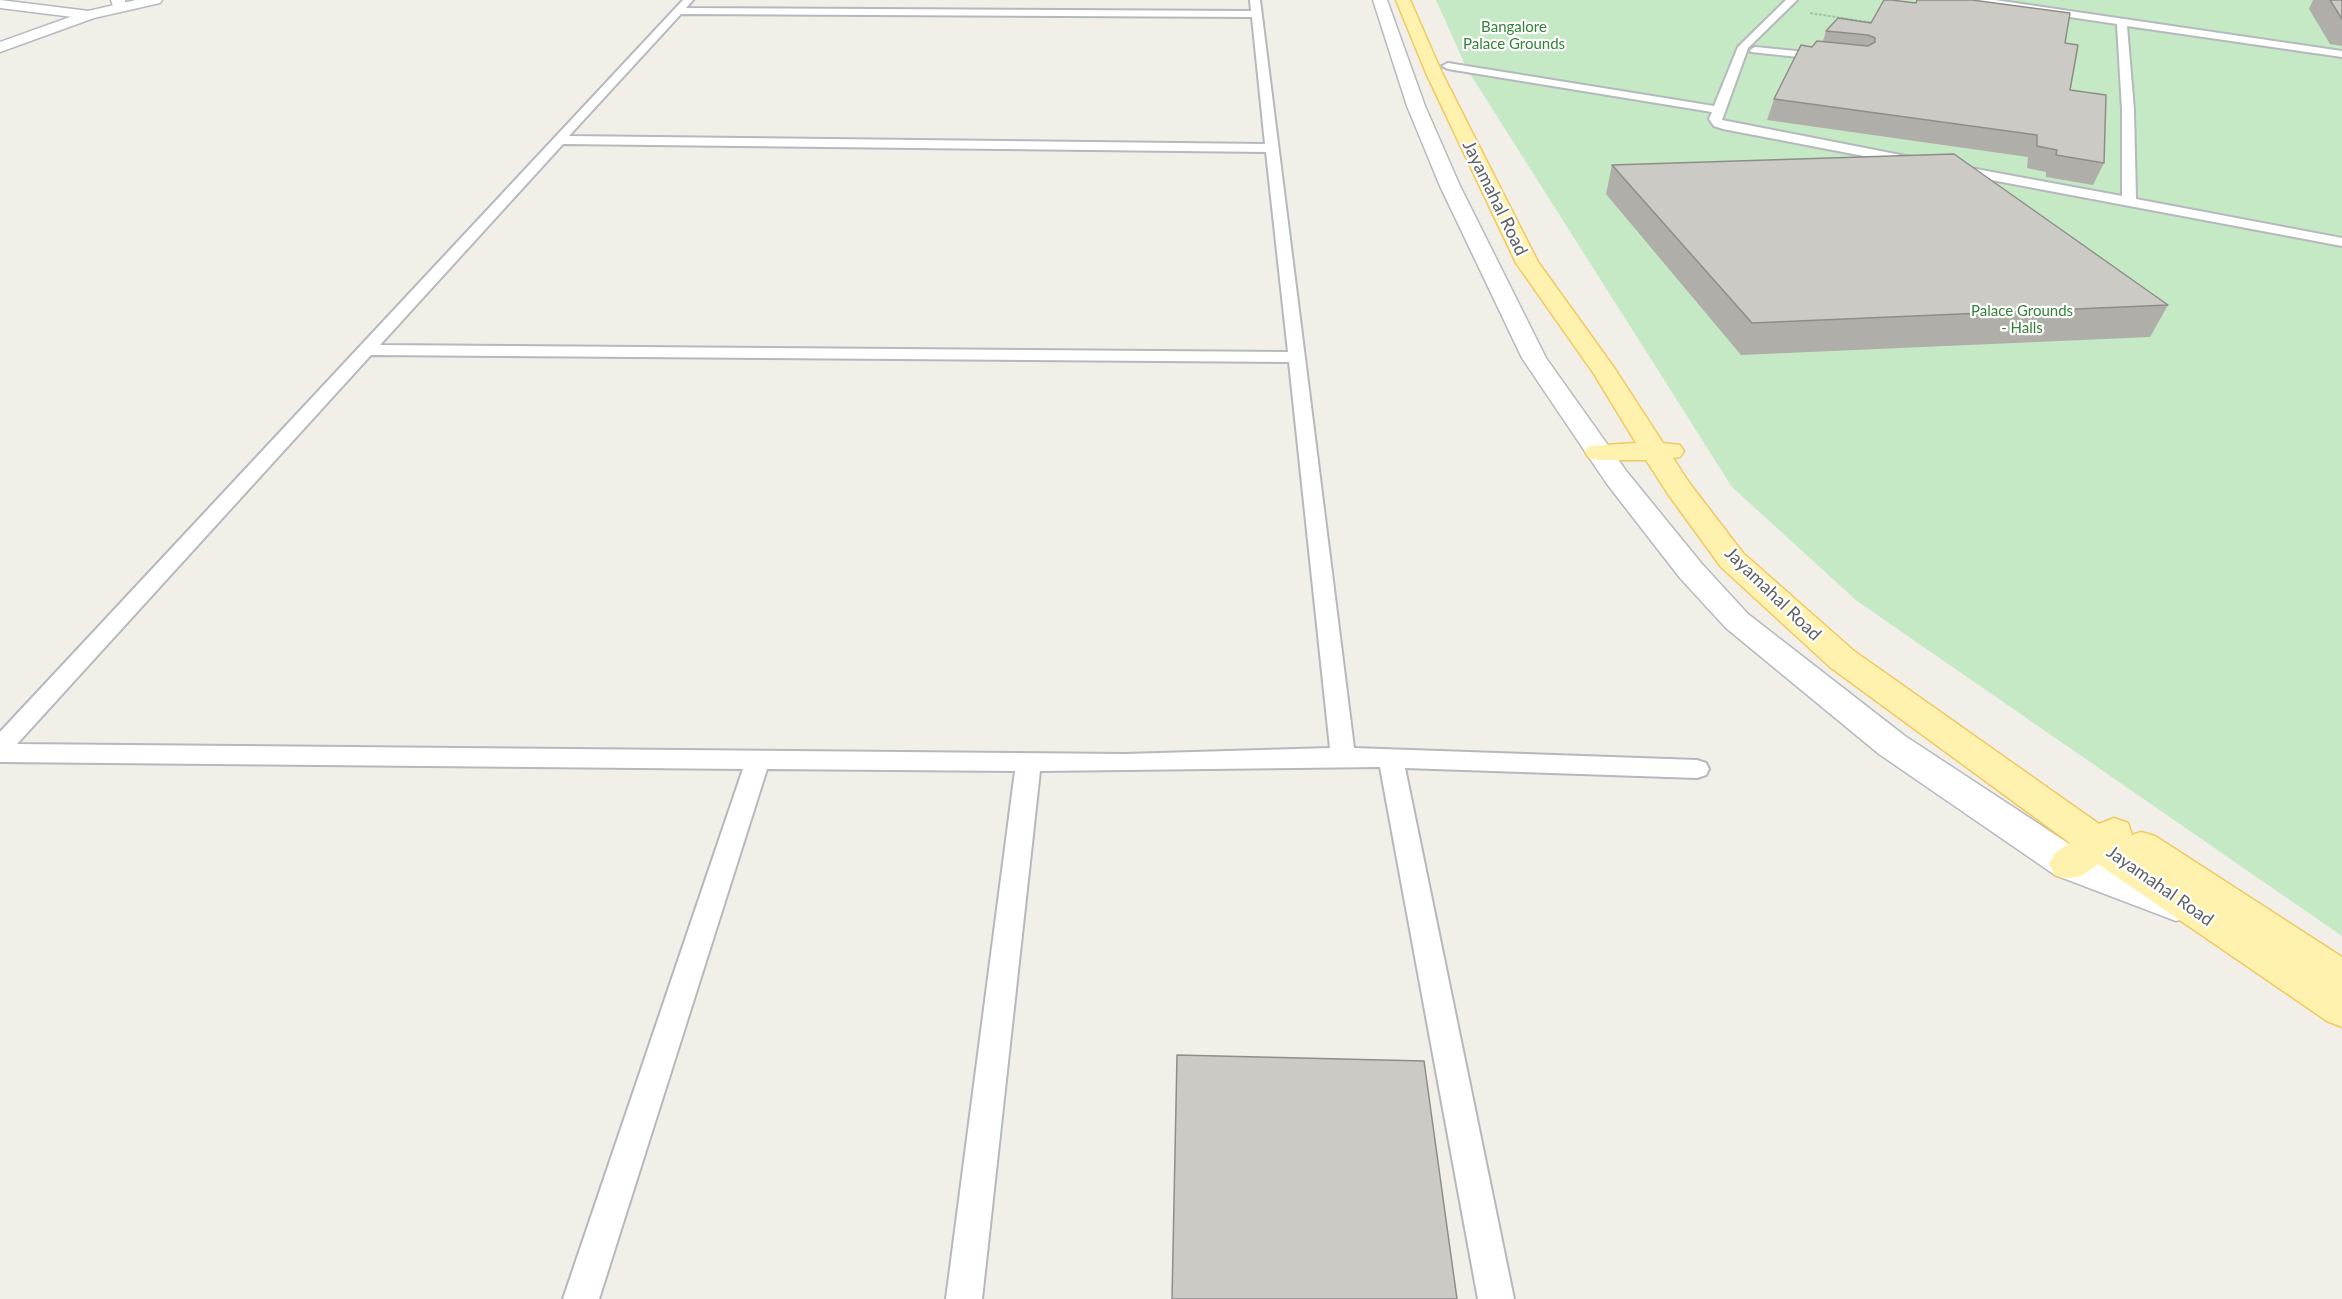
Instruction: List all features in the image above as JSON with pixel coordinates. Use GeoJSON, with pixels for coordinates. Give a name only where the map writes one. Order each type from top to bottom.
{"type":"FeatureCollection","features":[{"type":"Feature","properties":{"kind":"main road","name":"Jayamahal Road"},"geometry":{"type":"LineString","coordinates":[[1402,0],[1432,59],[1550,267],[1666,451],[1772,574],[2094,846],[2342,979]]}},
{"type":"Feature","properties":{"kind":"main road","name":"Jayamahal Road"},"geometry":{"type":"LineString","coordinates":[[1418,0],[1432,59]]}},
{"type":"Feature","properties":{"kind":"main road"},"geometry":{"type":"LineString","coordinates":[[1599,452],[1666,451]]}},
{"type":"Feature","properties":{"kind":"main road","name":"Jayamahal Road"},"geometry":{"type":"LineString","coordinates":[[2200,915],[2342,1008]]}},
{"type":"Feature","properties":{"kind":"street"},"geometry":{"type":"LineString","coordinates":[[0,47],[118,3],[155,0]]}},
{"type":"Feature","properties":{"kind":"street"},"geometry":{"type":"LineString","coordinates":[[1380,0],[1432,59],[1416,106],[1450,186],[1534,358],[1599,452],[1691,570],[1737,621],[1892,745],[2094,846],[2200,915]]}},
{"type":"Feature","properties":{"kind":"street"},"geometry":{"type":"LineString","coordinates":[[0,4],[16,3],[89,15]]}},
{"type":"Feature","properties":{"kind":"lane"},"geometry":{"type":"LineString","coordinates":[[1975,0],[2342,52]]}},
{"type":"Feature","properties":{"kind":"lane"},"geometry":{"type":"LineString","coordinates":[[1998,0],[2342,52]]}},
{"type":"Feature","properties":{"kind":"lane"},"geometry":{"type":"LineString","coordinates":[[1797,5],[1769,22],[1743,47],[1715,119],[1727,126],[2342,242]]}},
{"type":"Feature","properties":{"kind":"lane"},"geometry":{"type":"LineString","coordinates":[[1739,57],[1755,50],[1782,24],[1797,5]]}},
{"type":"Feature","properties":{"kind":"lane"},"geometry":{"type":"LineString","coordinates":[[0,747],[682,6],[1256,7],[1343,757]]}},
{"type":"Feature","properties":{"kind":"lane"},"geometry":{"type":"LineString","coordinates":[[1769,22],[1782,24]]}},
{"type":"Feature","properties":{"kind":"lane"},"geometry":{"type":"LineString","coordinates":[[2122,22],[2128,110],[2128,202]]}},
{"type":"Feature","properties":{"kind":"lane"},"geometry":{"type":"LineString","coordinates":[[1755,50],[1840,58]]}},
{"type":"Feature","properties":{"kind":"lane"},"geometry":{"type":"LineString","coordinates":[[1432,59],[1719,110]]}},
{"type":"Feature","properties":{"kind":"lane"},"geometry":{"type":"LineString","coordinates":[[559,140],[1272,147]]}},
{"type":"Feature","properties":{"kind":"lane"},"geometry":{"type":"LineString","coordinates":[[366,350],[1297,357]]}},
{"type":"Feature","properties":{"kind":"lane"},"geometry":{"type":"LineString","coordinates":[[0,753],[1125,763],[1343,757],[1697,769]]}},
{"type":"Feature","properties":{"kind":"lane"},"geometry":{"type":"LineString","coordinates":[[1391,759],[1496,1299]]}},
{"type":"Feature","properties":{"kind":"lane"},"geometry":{"type":"LineString","coordinates":[[581,1299],[758,760]]}},
{"type":"Feature","properties":{"kind":"lane"},"geometry":{"type":"LineString","coordinates":[[964,1299],[1029,762]]}},
{"type":"Feature","properties":{"kind":"path"},"geometry":{"type":"LineString","coordinates":[[1797,5],[1875,23]]}},
{"type":"Feature","properties":{"kind":"green space","name":"Palace Grounds - Halls"},"geometry":{"type":"Polygon","coordinates":[[[1436,0],[2342,0],[2342,936],[1857,601],[1732,487],[1467,69],[1436,0]]]}},
{"type":"Feature","properties":{"kind":"building"},"geometry":{"type":"Polygon","coordinates":[[[1884,0],[1916,3],[1917,0],[1972,0],[2070,13],[2065,43],[2078,45],[2070,90],[2106,95],[2104,163],[2056,155],[2057,150],[2037,146],[2037,135],[1774,99],[1801,45],[1812,47],[1817,41],[1868,46],[1875,42],[1875,38],[1868,35],[1826,31],[1838,18],[1871,23],[1884,0]]]}},
{"type":"Feature","properties":{"kind":"building"},"geometry":{"type":"Polygon","coordinates":[[[2330,0],[2342,0],[2342,19],[2330,0]]]}},
{"type":"Feature","properties":{"kind":"building"},"geometry":{"type":"Polygon","coordinates":[[[1954,154],[2168,305],[1752,323],[1612,165],[1954,154]]]}},
{"type":"Feature","properties":{"kind":"building"},"geometry":{"type":"Polygon","coordinates":[[[1177,1055],[1424,1061],[1457,1299],[1172,1299],[1177,1055]]]}},
{"type":"Feature","properties":{"kind":"park label","name":"Bangalore Palace Grounds"},"geometry":{"type":"Point","coordinates":[1514,36]}}]}
